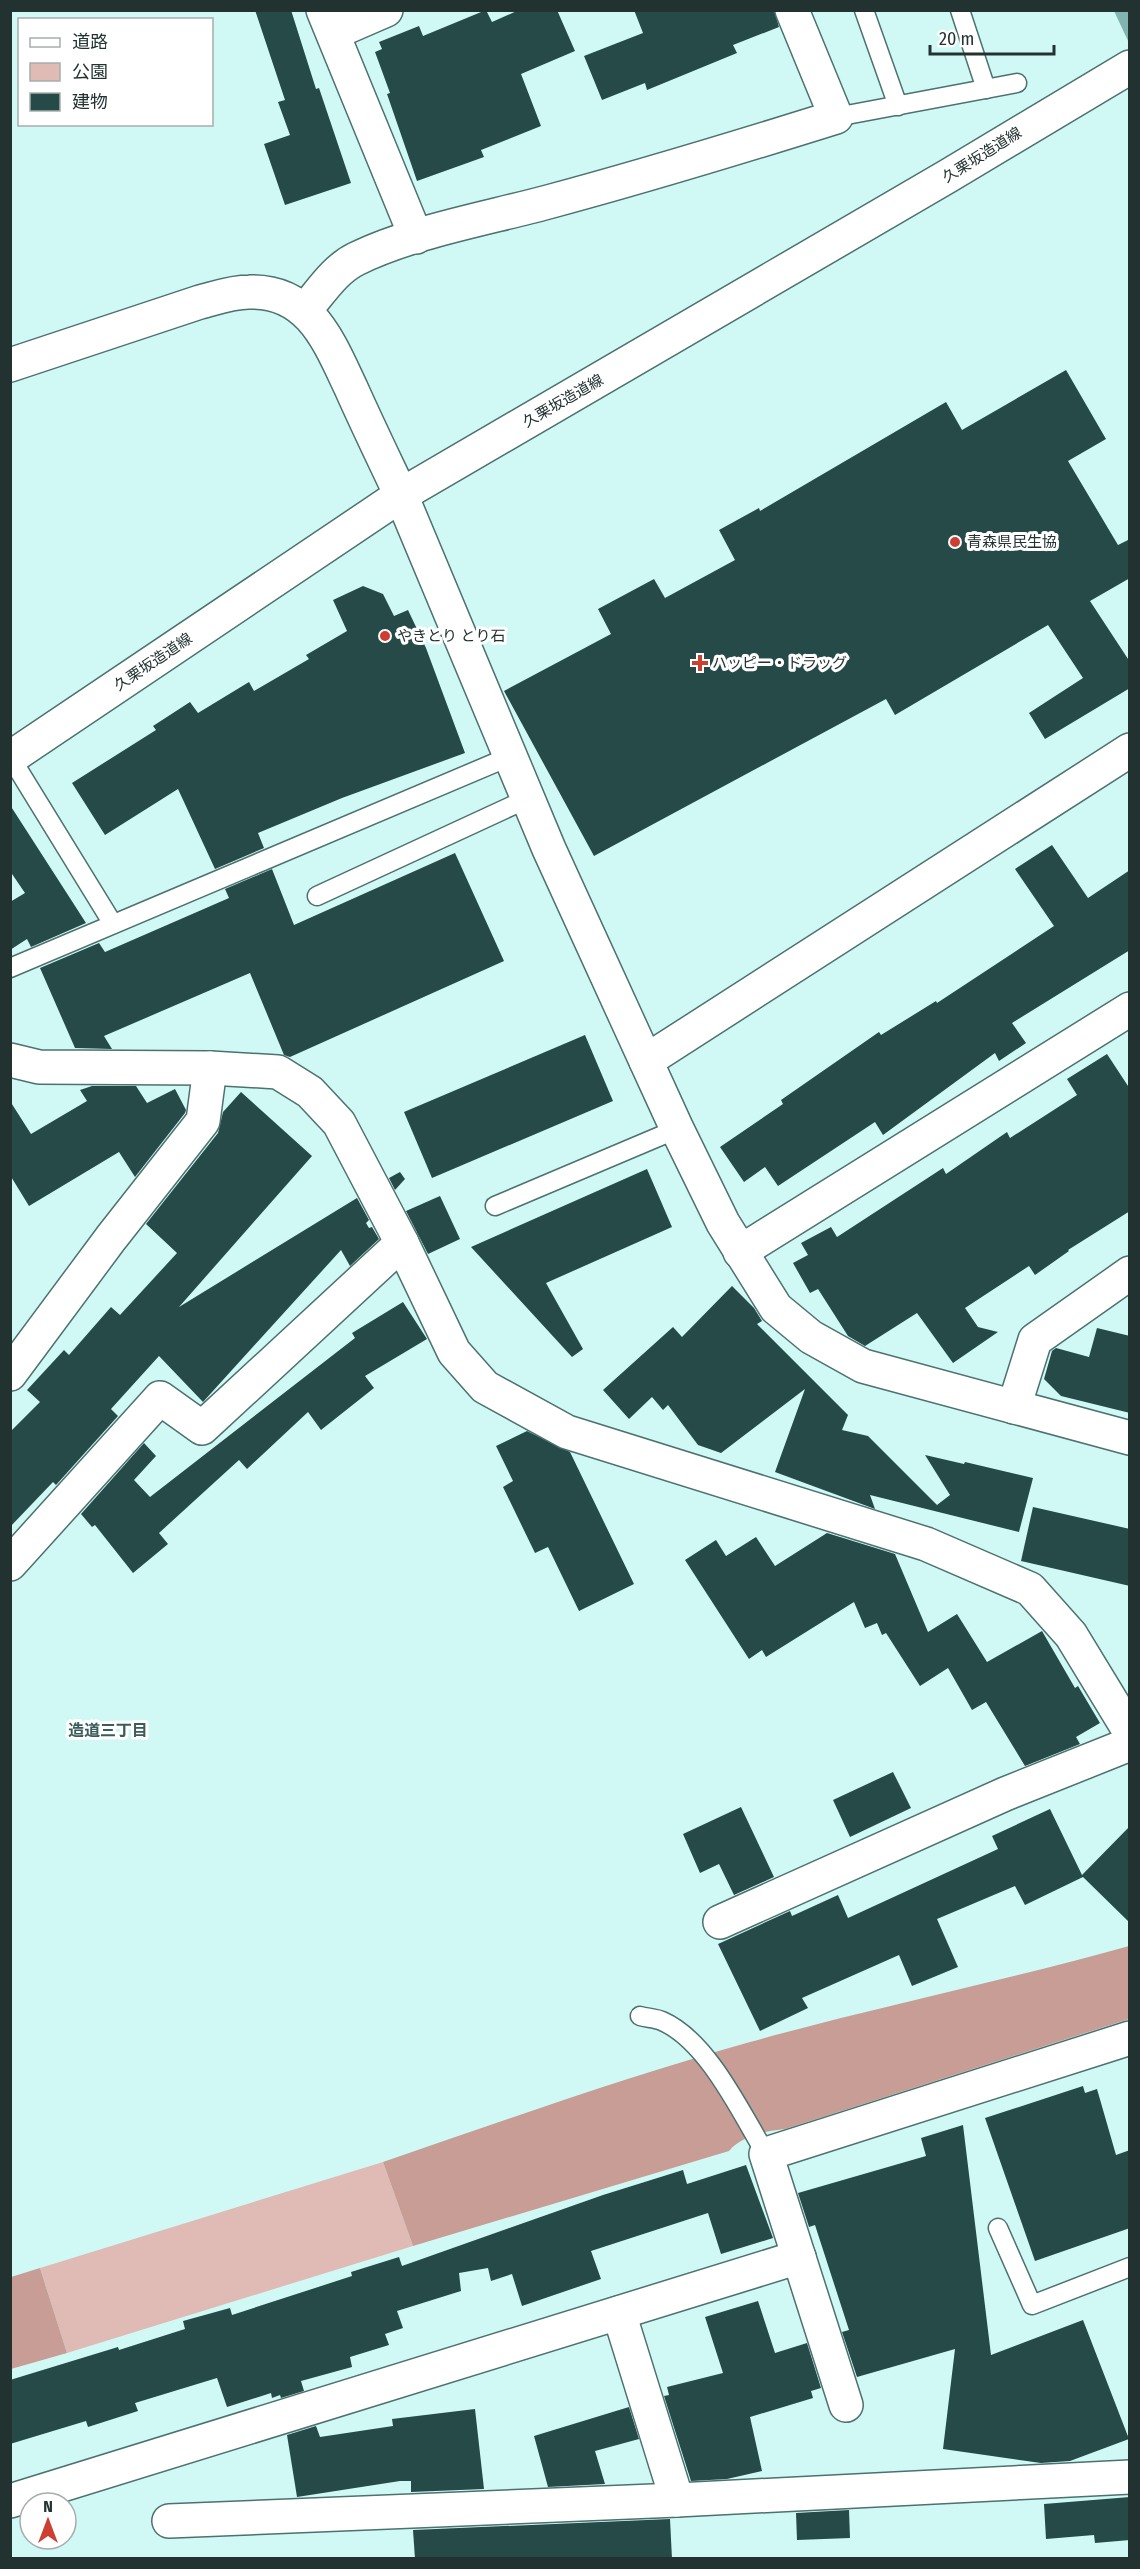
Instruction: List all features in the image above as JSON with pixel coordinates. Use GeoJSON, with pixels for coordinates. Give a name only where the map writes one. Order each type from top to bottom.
{"type":"FeatureCollection","features":[{"type":"Feature","properties":{"kind":"street"},"geometry":{"type":"LineString","coordinates":[[386,10],[328,22],[416,237]]}},
{"type":"Feature","properties":{"kind":"street"},"geometry":{"type":"LineString","coordinates":[[305,310],[340,269],[355,259],[416,237],[655,173],[836,117],[792,10]]}},
{"type":"Feature","properties":{"kind":"street","name":"久栗坂造道線"},"geometry":{"type":"LineString","coordinates":[[10,758],[401,495],[938,182],[1129,67]]}},
{"type":"Feature","properties":{"kind":"street"},"geometry":{"type":"LineString","coordinates":[[10,365],[230,294],[250,291],[269,294],[305,310],[316,321],[332,346],[401,495],[567,888],[677,1129],[723,1223],[776,1308],[792,1324],[835,1352],[863,1366],[1130,1438]]}},
{"type":"Feature","properties":{"kind":"street"},"geometry":{"type":"LineString","coordinates":[[646,1061],[1130,750]]}},
{"type":"Feature","properties":{"kind":"street"},"geometry":{"type":"LineString","coordinates":[[740,1252],[1126,1021]]}},
{"type":"Feature","properties":{"kind":"street"},"geometry":{"type":"LineString","coordinates":[[10,1060],[39,1067],[210,1068],[278,1072],[310,1092],[339,1123],[402,1243],[454,1352],[485,1387],[567,1432],[926,1544],[1030,1589],[1071,1635],[1130,1732]]}},
{"type":"Feature","properties":{"kind":"street"},"geometry":{"type":"LineString","coordinates":[[10,1374],[111,1238],[203,1121],[210,1068]]}},
{"type":"Feature","properties":{"kind":"street"},"geometry":{"type":"LineString","coordinates":[[10,1564],[159,1398],[202,1428],[402,1243]]}},
{"type":"Feature","properties":{"kind":"street"},"geometry":{"type":"LineString","coordinates":[[1014,1407],[1035,1340],[1130,1273]]}},
{"type":"Feature","properties":{"kind":"street"},"geometry":{"type":"LineString","coordinates":[[720,1922],[1005,1794],[1130,1744]]}},
{"type":"Feature","properties":{"kind":"street"},"geometry":{"type":"LineString","coordinates":[[846,2405],[766,2154],[1130,2038]]}},
{"type":"Feature","properties":{"kind":"street"},"geometry":{"type":"LineString","coordinates":[[10,2501],[799,2257]]}},
{"type":"Feature","properties":{"kind":"street"},"geometry":{"type":"LineString","coordinates":[[619,2313],[677,2499]]}},
{"type":"Feature","properties":{"kind":"street"},"geometry":{"type":"LineString","coordinates":[[169,2521],[1130,2476]]}},
{"type":"Feature","properties":{"kind":"lane"},"geometry":{"type":"LineString","coordinates":[[864,10],[897,106]]}},
{"type":"Feature","properties":{"kind":"lane"},"geometry":{"type":"LineString","coordinates":[[960,10],[986,89]]}},
{"type":"Feature","properties":{"kind":"lane"},"geometry":{"type":"LineString","coordinates":[[836,117],[1017,83]]}},
{"type":"Feature","properties":{"kind":"lane"},"geometry":{"type":"LineString","coordinates":[[10,968],[511,756]]}},
{"type":"Feature","properties":{"kind":"lane"},"geometry":{"type":"LineString","coordinates":[[10,758],[113,924]]}},
{"type":"Feature","properties":{"kind":"lane"},"geometry":{"type":"LineString","coordinates":[[317,896],[529,798]]}},
{"type":"Feature","properties":{"kind":"lane"},"geometry":{"type":"LineString","coordinates":[[495,1206],[677,1129]]}},
{"type":"Feature","properties":{"kind":"lane"},"geometry":{"type":"LineString","coordinates":[[640,2016],[661,2021],[685,2034],[710,2062],[766,2154]]}},
{"type":"Feature","properties":{"kind":"lane"},"geometry":{"type":"LineString","coordinates":[[998,2228],[1032,2306],[1130,2267]]}},
{"type":"Feature","properties":{"kind":"green space"},"geometry":{"type":"Polygon","coordinates":[[[383,2162],[413,2246],[67,2353],[40,2268],[383,2162]]]}},
{"type":"Feature","properties":{"kind":"shaded area"},"geometry":{"type":"Polygon","coordinates":[[[1129,1946],[1129,2019],[785,2129],[754,2135],[729,2151],[413,2246],[383,2162],[704,2055],[1129,1946]]]}},
{"type":"Feature","properties":{"kind":"shaded area"},"geometry":{"type":"Polygon","coordinates":[[[40,2268],[67,2353],[11,2369],[11,2277],[40,2268]]]}},
{"type":"Feature","properties":{"kind":"water"},"geometry":{"type":"Polygon","coordinates":[[[1114,11],[1129,11],[1129,43],[1114,11]]]}},
{"type":"Feature","properties":{"kind":"building"},"geometry":{"type":"Polygon","coordinates":[[[255,10],[291,10],[316,89],[319,88],[351,183],[285,205],[264,144],[290,135],[278,102],[285,100],[255,10]]]}},
{"type":"Feature","properties":{"kind":"building"},"geometry":{"type":"Polygon","coordinates":[[[486,10],[492,22],[519,10],[557,10],[575,51],[521,74],[541,126],[481,150],[484,157],[417,181],[375,52],[382,49],[379,42],[419,26],[423,36],[486,10]]]}},
{"type":"Feature","properties":{"kind":"building"},"geometry":{"type":"Polygon","coordinates":[[[634,10],[774,10],[779,27],[733,45],[737,53],[647,90],[645,83],[602,100],[584,56],[643,33],[634,10]]]}},
{"type":"Feature","properties":{"kind":"building"},"geometry":{"type":"Polygon","coordinates":[[[1066,370],[1106,439],[1068,461],[1118,545],[1130,539],[1130,578],[1090,601],[1130,662],[1130,688],[1045,739],[1029,713],[1083,678],[1048,625],[895,715],[886,699],[594,856],[504,691],[611,634],[598,609],[654,579],[665,598],[735,560],[719,530],[759,508],[760,511],[946,402],[962,430],[1066,370]]]}},
{"type":"Feature","properties":{"kind":"building"},"geometry":{"type":"Polygon","coordinates":[[[363,586],[383,594],[394,616],[408,610],[426,648],[465,753],[342,798],[258,833],[264,848],[215,869],[178,789],[105,835],[72,783],[156,730],[153,726],[190,702],[198,713],[249,682],[254,691],[309,659],[306,655],[347,631],[333,600],[363,586]]]}},
{"type":"Feature","properties":{"kind":"building"},"geometry":{"type":"Polygon","coordinates":[[[10,805],[86,923],[31,947],[27,939],[10,950],[10,902],[25,893],[10,871],[10,805]]]}},
{"type":"Feature","properties":{"kind":"building"},"geometry":{"type":"Polygon","coordinates":[[[1052,845],[1088,898],[1130,870],[1130,950],[1012,1023],[1026,1043],[999,1061],[995,1053],[883,1135],[875,1122],[778,1186],[765,1167],[744,1182],[720,1147],[783,1104],[781,1100],[879,1032],[881,1035],[936,1001],[937,1003],[1054,926],[1015,869],[1052,845]]]}},
{"type":"Feature","properties":{"kind":"building"},"geometry":{"type":"Polygon","coordinates":[[[455,853],[504,961],[290,1057],[284,1055],[250,973],[104,1036],[112,1049],[75,1048],[40,968],[99,943],[105,952],[229,898],[225,889],[272,869],[294,925],[455,853]]]}},
{"type":"Feature","properties":{"kind":"building"},"geometry":{"type":"Polygon","coordinates":[[[585,1035],[613,1101],[432,1178],[404,1112],[585,1035]]]}},
{"type":"Feature","properties":{"kind":"building"},"geometry":{"type":"Polygon","coordinates":[[[1107,1054],[1130,1089],[1130,1211],[1068,1250],[1035,1275],[1029,1266],[965,1308],[978,1327],[998,1332],[953,1363],[917,1313],[865,1346],[848,1336],[818,1289],[810,1293],[793,1263],[808,1255],[801,1243],[831,1227],[837,1237],[943,1168],[946,1174],[1007,1132],[1010,1138],[1077,1095],[1067,1079],[1107,1054]]]}},
{"type":"Feature","properties":{"kind":"building"},"geometry":{"type":"Polygon","coordinates":[[[92,1086],[136,1086],[147,1103],[175,1089],[186,1110],[135,1177],[119,1152],[29,1206],[10,1175],[10,1101],[31,1134],[87,1101],[80,1090],[92,1086]]]}},
{"type":"Feature","properties":{"kind":"building"},"geometry":{"type":"Polygon","coordinates":[[[241,1092],[312,1156],[179,1307],[357,1198],[369,1220],[366,1223],[369,1228],[372,1227],[379,1239],[350,1266],[341,1250],[203,1402],[159,1356],[111,1409],[118,1416],[56,1485],[53,1482],[10,1527],[10,1432],[40,1402],[27,1390],[64,1350],[69,1355],[111,1307],[120,1315],[177,1253],[146,1224],[218,1133],[223,1112],[241,1092]]]}},
{"type":"Feature","properties":{"kind":"building"},"geometry":{"type":"Polygon","coordinates":[[[647,1169],[672,1227],[546,1283],[583,1349],[572,1357],[471,1247],[647,1169]]]}},
{"type":"Feature","properties":{"kind":"building"},"geometry":{"type":"Polygon","coordinates":[[[400,1172],[405,1179],[395,1190],[389,1178],[400,1172]]]}},
{"type":"Feature","properties":{"kind":"building"},"geometry":{"type":"Polygon","coordinates":[[[440,1196],[460,1239],[428,1254],[406,1211],[440,1196]]]}},
{"type":"Feature","properties":{"kind":"building"},"geometry":{"type":"Polygon","coordinates":[[[732,1286],[754,1308],[762,1321],[757,1324],[848,1415],[842,1430],[868,1436],[937,1505],[950,1495],[925,1455],[1033,1478],[1019,1532],[870,1495],[875,1509],[775,1472],[805,1389],[721,1453],[698,1445],[668,1405],[663,1410],[652,1397],[629,1419],[603,1390],[673,1327],[682,1337],[732,1286]]]}},
{"type":"Feature","properties":{"kind":"building"},"geometry":{"type":"Polygon","coordinates":[[[403,1302],[427,1339],[365,1376],[374,1388],[321,1430],[308,1412],[247,1469],[239,1460],[159,1533],[168,1544],[133,1573],[95,1525],[92,1527],[81,1514],[144,1443],[156,1456],[134,1480],[150,1497],[355,1338],[352,1333],[403,1302]]]}},
{"type":"Feature","properties":{"kind":"building"},"geometry":{"type":"Polygon","coordinates":[[[1097,1328],[1130,1336],[1130,1413],[1061,1396],[1044,1379],[1052,1351],[1056,1348],[1089,1357],[1097,1328]]]}},
{"type":"Feature","properties":{"kind":"building"},"geometry":{"type":"Polygon","coordinates":[[[527,1431],[570,1452],[634,1584],[579,1611],[548,1547],[535,1553],[503,1487],[513,1481],[496,1446],[527,1431]]]}},
{"type":"Feature","properties":{"kind":"building"},"geometry":{"type":"Polygon","coordinates":[[[1033,1507],[1130,1529],[1130,1586],[1021,1561],[1033,1507]]]}},
{"type":"Feature","properties":{"kind":"building"},"geometry":{"type":"Polygon","coordinates":[[[827,1533],[895,1554],[928,1632],[957,1614],[987,1662],[1042,1631],[1075,1688],[1078,1686],[1100,1723],[1076,1737],[1080,1744],[1025,1766],[986,1702],[972,1710],[948,1668],[920,1686],[886,1633],[882,1635],[877,1623],[865,1628],[854,1602],[766,1657],[762,1650],[749,1659],[685,1560],[716,1540],[726,1556],[756,1537],[775,1566],[827,1533]]]}},
{"type":"Feature","properties":{"kind":"building"},"geometry":{"type":"Polygon","coordinates":[[[893,1772],[911,1808],[850,1837],[833,1800],[893,1772]]]}},
{"type":"Feature","properties":{"kind":"building"},"geometry":{"type":"Polygon","coordinates":[[[741,1807],[774,1877],[734,1895],[719,1864],[700,1873],[683,1834],[741,1807]]]}},
{"type":"Feature","properties":{"kind":"building"},"geometry":{"type":"Polygon","coordinates":[[[1050,1809],[1082,1875],[1130,1826],[1130,1923],[1083,1877],[1025,1905],[1015,1886],[937,1919],[958,1967],[912,1986],[899,1955],[802,1998],[808,2008],[760,2031],[718,1944],[790,1911],[792,1916],[838,1895],[848,1918],[998,1849],[992,1836],[1050,1809]]]}},
{"type":"Feature","properties":{"kind":"building"},"geometry":{"type":"Polygon","coordinates":[[[1083,2086],[1085,2093],[1097,2089],[1116,2155],[1130,2150],[1130,2228],[1035,2261],[985,2118],[1083,2086]]]}},
{"type":"Feature","properties":{"kind":"building"},"geometry":{"type":"Polygon","coordinates":[[[963,2125],[991,2355],[1083,2320],[1129,2439],[1070,2461],[1041,2463],[943,2449],[955,2349],[857,2377],[842,2332],[849,2330],[815,2225],[809,2227],[798,2193],[926,2156],[921,2138],[963,2125]]]}},
{"type":"Feature","properties":{"kind":"building"},"geometry":{"type":"Polygon","coordinates":[[[746,2165],[773,2238],[721,2254],[708,2213],[591,2251],[601,2279],[522,2306],[512,2274],[491,2281],[488,2268],[459,2273],[461,2291],[397,2311],[403,2328],[385,2334],[389,2345],[350,2357],[352,2367],[301,2381],[304,2391],[281,2398],[280,2395],[272,2398],[271,2393],[227,2407],[217,2378],[135,2403],[138,2411],[88,2427],[86,2421],[10,2444],[10,2380],[185,2329],[183,2321],[230,2308],[232,2315],[352,2276],[351,2272],[399,2257],[402,2266],[603,2195],[683,2170],[687,2184],[746,2165]]]}},
{"type":"Feature","properties":{"kind":"building"},"geometry":{"type":"Polygon","coordinates":[[[758,2301],[775,2353],[807,2343],[821,2388],[811,2391],[813,2398],[750,2417],[762,2471],[727,2479],[691,2481],[664,2396],[669,2395],[667,2387],[723,2373],[705,2317],[758,2301]]]}},
{"type":"Feature","properties":{"kind":"building"},"geometry":{"type":"Polygon","coordinates":[[[629,2407],[639,2439],[595,2451],[605,2484],[548,2487],[534,2436],[629,2407]]]}},
{"type":"Feature","properties":{"kind":"building"},"geometry":{"type":"Polygon","coordinates":[[[475,2409],[484,2489],[411,2492],[411,2481],[400,2481],[297,2497],[287,2435],[316,2426],[320,2437],[393,2426],[392,2419],[475,2409]]]}},
{"type":"Feature","properties":{"kind":"building"},"geometry":{"type":"Polygon","coordinates":[[[1130,2497],[1130,2540],[1095,2543],[1094,2535],[1046,2539],[1044,2504],[1130,2497]]]}},
{"type":"Feature","properties":{"kind":"building"},"geometry":{"type":"Polygon","coordinates":[[[849,2510],[850,2538],[797,2540],[796,2513],[849,2510]]]}},
{"type":"Feature","properties":{"kind":"building"},"geometry":{"type":"Polygon","coordinates":[[[670,2519],[672,2559],[415,2559],[413,2530],[670,2519]]]}},
{"type":"Feature","properties":{"kind":"place","name":"青森県民生協"},"geometry":{"type":"Point","coordinates":[955,542]}},
{"type":"Feature","properties":{"kind":"place","name":"やきとり とり石"},"geometry":{"type":"Point","coordinates":[385,636]}},
{"type":"Feature","properties":{"kind":"place","name":"ハッピー・ドラッグ"},"geometry":{"type":"Point","coordinates":[700,663]}},
{"type":"Feature","properties":{"kind":"district","name":"造道三丁目"},"geometry":{"type":"Point","coordinates":[108,1730]}}]}
